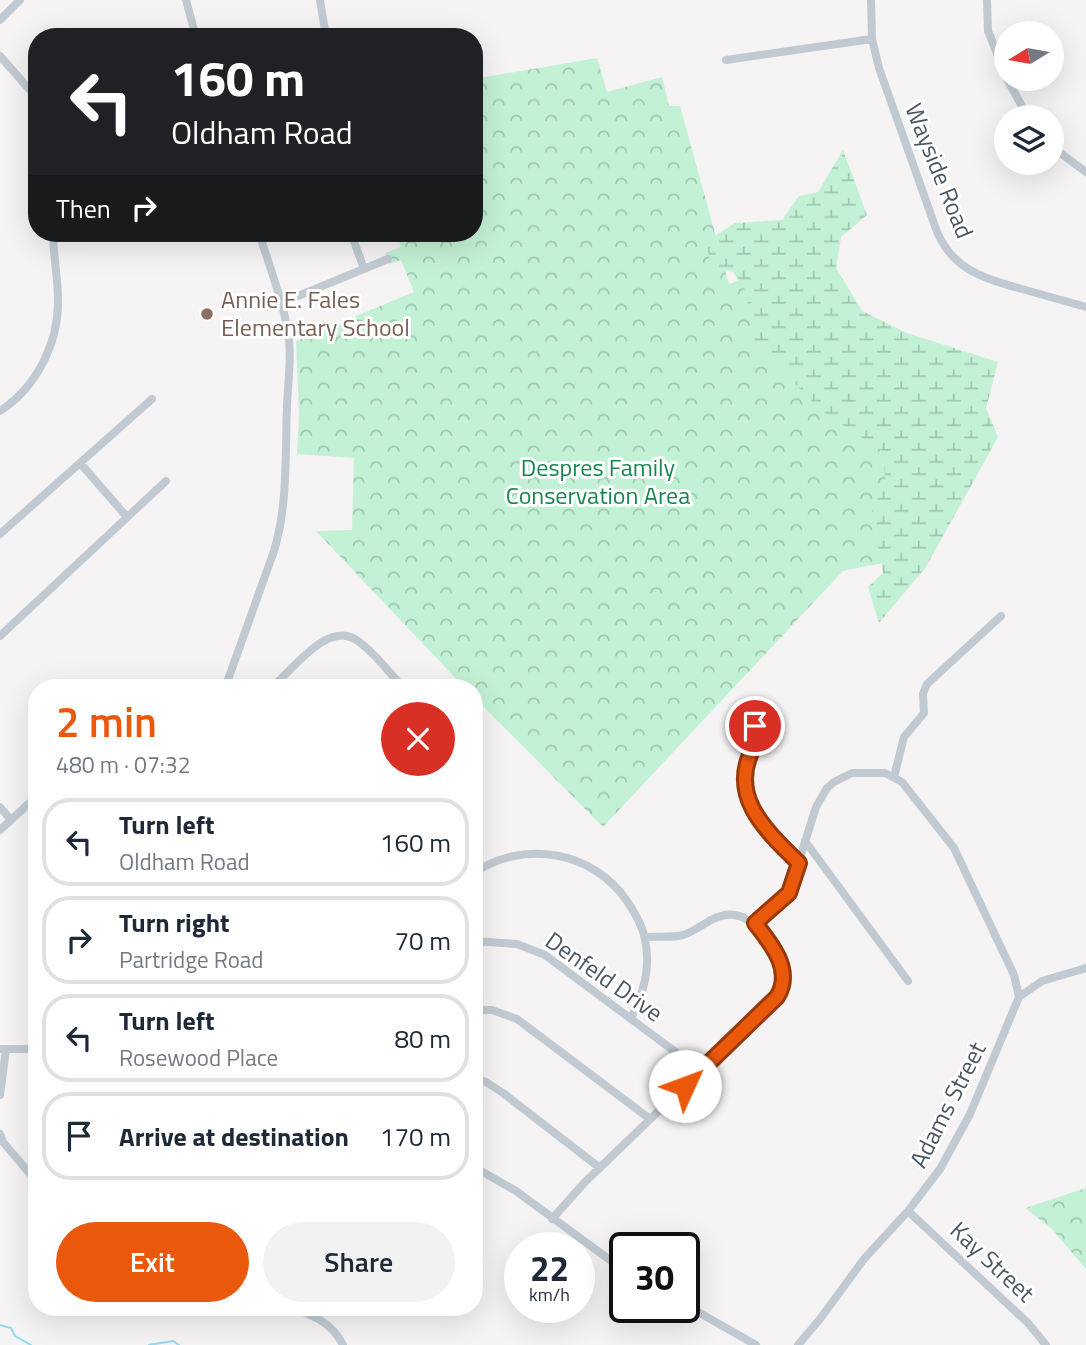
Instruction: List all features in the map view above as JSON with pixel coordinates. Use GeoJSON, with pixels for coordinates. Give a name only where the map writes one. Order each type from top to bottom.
{"type":"FeatureCollection","features":[{"type":"Feature","properties":{"kind":"street"},"geometry":{"type":"LineString","coordinates":[[0,20],[20,0]]}},
{"type":"Feature","properties":{"kind":"street"},"geometry":{"type":"LineString","coordinates":[[186,0],[194,28]]}},
{"type":"Feature","properties":{"kind":"street"},"geometry":{"type":"LineString","coordinates":[[320,0],[325,28]]}},
{"type":"Feature","properties":{"kind":"street","name":"Wayside Road"},"geometry":{"type":"LineString","coordinates":[[871,0],[872,39],[879,68],[945,247],[959,263],[977,275],[1086,307]]}},
{"type":"Feature","properties":{"kind":"street"},"geometry":{"type":"LineString","coordinates":[[987,0],[988,31],[994,46]]}},
{"type":"Feature","properties":{"kind":"street"},"geometry":{"type":"LineString","coordinates":[[726,60],[872,39]]}},
{"type":"Feature","properties":{"kind":"street"},"geometry":{"type":"LineString","coordinates":[[0,56],[28,88]]}},
{"type":"Feature","properties":{"kind":"street"},"geometry":{"type":"LineString","coordinates":[[1064,155],[1086,172]]}},
{"type":"Feature","properties":{"kind":"street"},"geometry":{"type":"LineString","coordinates":[[0,411],[19,396],[32,380],[53,338],[58,297],[54,242]]}},
{"type":"Feature","properties":{"kind":"street"},"geometry":{"type":"LineString","coordinates":[[228,679],[281,529],[290,348],[281,303],[262,242]]}},
{"type":"Feature","properties":{"kind":"street"},"geometry":{"type":"LineString","coordinates":[[354,242],[364,269]]}},
{"type":"Feature","properties":{"kind":"street"},"geometry":{"type":"LineString","coordinates":[[281,303],[387,259]]}},
{"type":"Feature","properties":{"kind":"street"},"geometry":{"type":"LineString","coordinates":[[0,534],[152,399]]}},
{"type":"Feature","properties":{"kind":"street"},"geometry":{"type":"LineString","coordinates":[[80,463],[127,517]]}},
{"type":"Feature","properties":{"kind":"street"},"geometry":{"type":"LineString","coordinates":[[0,636],[166,481]]}},
{"type":"Feature","properties":{"kind":"street"},"geometry":{"type":"LineString","coordinates":[[894,777],[904,737],[924,713],[923,694],[927,684],[1001,616]]}},
{"type":"Feature","properties":{"kind":"street"},"geometry":{"type":"LineString","coordinates":[[281,679],[325,639],[340,635],[357,640],[392,679]]}},
{"type":"Feature","properties":{"kind":"street"},"geometry":{"type":"LineString","coordinates":[[755,745],[744,774],[748,800],[768,830],[799,863]]}},
{"type":"Feature","properties":{"kind":"street"},"geometry":{"type":"LineString","coordinates":[[755,923],[789,893],[821,795],[834,782],[852,773],[885,773],[894,777],[922,806],[954,848],[1014,975],[1019,997],[1042,981],[1086,968]]}},
{"type":"Feature","properties":{"kind":"street"},"geometry":{"type":"LineString","coordinates":[[0,830],[28,804]]}},
{"type":"Feature","properties":{"kind":"street"},"geometry":{"type":"LineString","coordinates":[[0,807],[11,820]]}},
{"type":"Feature","properties":{"kind":"street"},"geometry":{"type":"LineString","coordinates":[[805,841],[908,981]]}},
{"type":"Feature","properties":{"kind":"street"},"geometry":{"type":"LineString","coordinates":[[483,868],[517,855],[542,853],[568,858],[594,870],[615,886],[632,910],[645,937],[647,954],[643,987],[631,1018]]}},
{"type":"Feature","properties":{"kind":"street"},"geometry":{"type":"LineString","coordinates":[[552,1219],[600,1168],[769,1005],[782,989],[784,980],[781,963],[755,923],[740,916],[714,918],[682,935],[645,937]]}},
{"type":"Feature","properties":{"kind":"street","name":"Denfeld Drive"},"geometry":{"type":"LineString","coordinates":[[483,942],[517,944],[535,950],[701,1071]]}},
{"type":"Feature","properties":{"kind":"street","name":"Adams Street"},"geometry":{"type":"LineString","coordinates":[[798,1345],[871,1251],[935,1177],[956,1143],[1019,997]]}},
{"type":"Feature","properties":{"kind":"street"},"geometry":{"type":"LineString","coordinates":[[483,1010],[492,1010],[517,1020],[650,1119]]}},
{"type":"Feature","properties":{"kind":"street"},"geometry":{"type":"LineString","coordinates":[[0,1095],[3,1049],[28,1049]]}},
{"type":"Feature","properties":{"kind":"street"},"geometry":{"type":"LineString","coordinates":[[483,1081],[503,1093],[600,1168]]}},
{"type":"Feature","properties":{"kind":"street"},"geometry":{"type":"LineString","coordinates":[[0,1134],[3,1142],[28,1171]]}},
{"type":"Feature","properties":{"kind":"street"},"geometry":{"type":"LineString","coordinates":[[483,1172],[509,1186],[609,1260]]}},
{"type":"Feature","properties":{"kind":"street","name":"Kay Street"},"geometry":{"type":"LineString","coordinates":[[908,1211],[1028,1322],[1046,1345]]}},
{"type":"Feature","properties":{"kind":"street"},"geometry":{"type":"LineString","coordinates":[[700,1313],[756,1345]]}},
{"type":"Feature","properties":{"kind":"street"},"geometry":{"type":"LineString","coordinates":[[311,1316],[337,1333],[343,1345]]}},
{"type":"Feature","properties":{"kind":"green space","name":"Despres Family Conservation Area"},"geometry":{"type":"Polygon","coordinates":[[[597,58],[607,92],[662,77],[669,106],[680,106],[729,284],[765,270],[895,398],[922,555],[843,571],[603,827],[483,706],[483,679],[456,679],[316,531],[352,530],[354,458],[297,454],[299,415],[296,341],[414,292],[401,260],[389,264],[385,253],[401,247],[399,242],[483,242],[483,77],[597,58]]]}},
{"type":"Feature","properties":{"kind":"green space"},"geometry":{"type":"Polygon","coordinates":[[[843,150],[867,215],[841,237],[836,268],[862,311],[907,333],[998,362],[986,408],[998,437],[926,567],[879,623],[868,587],[883,573],[872,510],[886,482],[882,451],[819,409],[753,338],[746,291],[733,272],[710,267],[707,241],[735,223],[782,220],[799,196],[818,192],[843,150]]]}},
{"type":"Feature","properties":{"kind":"green space"},"geometry":{"type":"Polygon","coordinates":[[[1086,1188],[1086,1269],[1051,1228],[1025,1208],[1086,1188]]]}},
{"type":"Feature","properties":{"kind":"waterway"},"geometry":{"type":"LineString","coordinates":[[0,1325],[11,1328],[15,1336],[31,1345]]}},
{"type":"Feature","properties":{"kind":"waterway"},"geometry":{"type":"LineString","coordinates":[[149,1345],[173,1341],[179,1345]]}},
{"type":"Feature","properties":{"kind":"place","name":"Annie E. Fales Elementary School"},"geometry":{"type":"Point","coordinates":[207,314]}},
{"type":"Feature","properties":{"kind":"route"},"geometry":{"type":"LineString","coordinates":[[685,1086],[777,997],[784,980],[781,963],[755,923],[789,893],[799,863],[768,830],[751,807],[745,792],[744,774],[755,745],[750,737],[755,726]]}}]}
